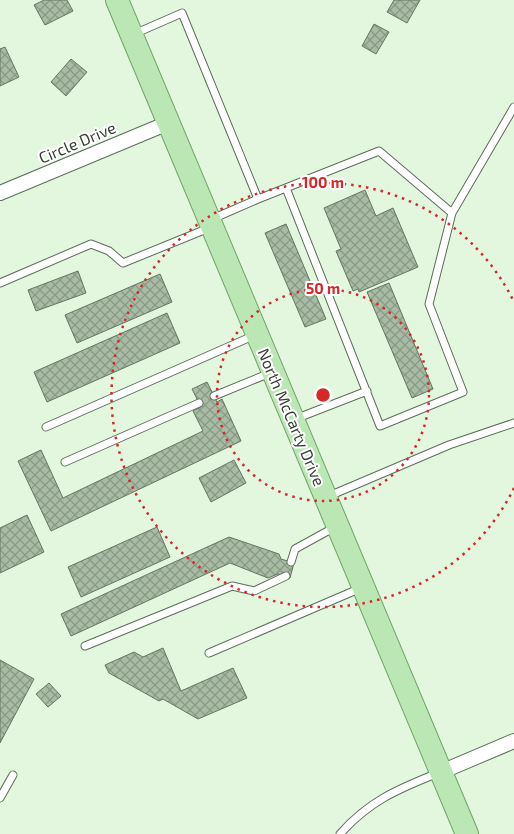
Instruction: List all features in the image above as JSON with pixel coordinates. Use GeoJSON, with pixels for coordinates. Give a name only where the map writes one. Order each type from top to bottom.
{"type":"FeatureCollection","features":[{"type":"Feature","properties":{"kind":"main road","name":"North McCarty Drive"},"geometry":{"type":"LineString","coordinates":[[117,0],[467,834]]}},
{"type":"Feature","properties":{"kind":"street","name":"Circle Drive"},"geometry":{"type":"LineString","coordinates":[[0,193],[168,123]]}},
{"type":"Feature","properties":{"kind":"street"},"geometry":{"type":"LineString","coordinates":[[441,772],[514,740]]}},
{"type":"Feature","properties":{"kind":"lane"},"geometry":{"type":"LineString","coordinates":[[132,35],[182,13],[258,199]]}},
{"type":"Feature","properties":{"kind":"lane"},"geometry":{"type":"LineString","coordinates":[[286,188],[380,426],[463,392],[429,304],[452,213],[514,107]]}},
{"type":"Feature","properties":{"kind":"lane"},"geometry":{"type":"LineString","coordinates":[[0,283],[91,244],[109,251],[123,263],[211,224],[258,199],[379,152],[452,213]]}},
{"type":"Feature","properties":{"kind":"lane"},"geometry":{"type":"LineString","coordinates":[[46,427],[257,334]]}},
{"type":"Feature","properties":{"kind":"lane"},"geometry":{"type":"LineString","coordinates":[[214,396],[273,372]]}},
{"type":"Feature","properties":{"kind":"lane"},"geometry":{"type":"LineString","coordinates":[[293,420],[367,391]]}},
{"type":"Feature","properties":{"kind":"lane"},"geometry":{"type":"LineString","coordinates":[[65,462],[199,403]]}},
{"type":"Feature","properties":{"kind":"lane"},"geometry":{"type":"LineString","coordinates":[[326,497],[450,445],[514,423]]}},
{"type":"Feature","properties":{"kind":"lane"},"geometry":{"type":"LineString","coordinates":[[291,562],[295,548],[338,526]]}},
{"type":"Feature","properties":{"kind":"lane"},"geometry":{"type":"LineString","coordinates":[[85,646],[232,586],[254,591],[286,576]]}},
{"type":"Feature","properties":{"kind":"lane"},"geometry":{"type":"LineString","coordinates":[[209,653],[364,587]]}},
{"type":"Feature","properties":{"kind":"lane"},"geometry":{"type":"LineString","coordinates":[[340,834],[351,821],[391,792],[441,772]]}},
{"type":"Feature","properties":{"kind":"lane"},"geometry":{"type":"LineString","coordinates":[[0,798],[13,775]]}},
{"type":"Feature","properties":{"kind":"building"},"geometry":{"type":"Polygon","coordinates":[[[44,0],[67,0],[73,11],[45,25],[34,5],[44,0]]]}},
{"type":"Feature","properties":{"kind":"building"},"geometry":{"type":"Polygon","coordinates":[[[394,0],[420,0],[407,23],[387,12],[394,0]]]}},
{"type":"Feature","properties":{"kind":"building"},"geometry":{"type":"Polygon","coordinates":[[[374,24],[389,32],[376,54],[362,46],[374,24]]]}},
{"type":"Feature","properties":{"kind":"building"},"geometry":{"type":"Polygon","coordinates":[[[5,47],[19,77],[0,86],[0,49],[5,47]]]}},
{"type":"Feature","properties":{"kind":"building"},"geometry":{"type":"Polygon","coordinates":[[[71,59],[87,72],[66,96],[51,82],[71,59]]]}},
{"type":"Feature","properties":{"kind":"building"},"geometry":{"type":"Polygon","coordinates":[[[365,190],[376,216],[393,208],[418,267],[359,292],[358,289],[353,291],[336,251],[341,249],[324,208],[365,190]]]}},
{"type":"Feature","properties":{"kind":"building"},"geometry":{"type":"Polygon","coordinates":[[[286,224],[326,319],[305,327],[265,233],[286,224]]]}},
{"type":"Feature","properties":{"kind":"building"},"geometry":{"type":"Polygon","coordinates":[[[78,271],[86,293],[36,311],[28,290],[78,271]]]}},
{"type":"Feature","properties":{"kind":"building"},"geometry":{"type":"Polygon","coordinates":[[[160,274],[172,302],[77,343],[65,315],[160,274]]]}},
{"type":"Feature","properties":{"kind":"building"},"geometry":{"type":"Polygon","coordinates":[[[389,283],[433,389],[412,398],[367,292],[389,283]]]}},
{"type":"Feature","properties":{"kind":"building"},"geometry":{"type":"Polygon","coordinates":[[[167,313],[180,343],[47,402],[34,372],[167,313]]]}},
{"type":"Feature","properties":{"kind":"building"},"geometry":{"type":"Polygon","coordinates":[[[207,382],[217,402],[222,399],[241,441],[51,531],[18,461],[41,450],[63,498],[203,431],[193,411],[201,407],[192,389],[207,382]]]}},
{"type":"Feature","properties":{"kind":"building"},"geometry":{"type":"Polygon","coordinates":[[[234,460],[246,483],[211,502],[199,478],[234,460]]]}},
{"type":"Feature","properties":{"kind":"building"},"geometry":{"type":"Polygon","coordinates":[[[27,515],[44,552],[0,573],[0,528],[27,515]]]}},
{"type":"Feature","properties":{"kind":"building"},"geometry":{"type":"Polygon","coordinates":[[[157,527],[170,557],[81,597],[68,567],[157,527]]]}},
{"type":"Feature","properties":{"kind":"building"},"geometry":{"type":"Polygon","coordinates":[[[229,537],[279,554],[281,559],[294,563],[290,578],[278,574],[268,578],[230,563],[71,636],[61,614],[229,537]]]}},
{"type":"Feature","properties":{"kind":"building"},"geometry":{"type":"Polygon","coordinates":[[[163,648],[181,691],[233,668],[247,698],[198,719],[163,699],[159,701],[109,673],[105,665],[134,652],[143,657],[163,648]]]}},
{"type":"Feature","properties":{"kind":"building"},"geometry":{"type":"Polygon","coordinates":[[[0,660],[34,679],[0,743],[0,660]]]}},
{"type":"Feature","properties":{"kind":"building"},"geometry":{"type":"Polygon","coordinates":[[[49,683],[61,696],[48,707],[36,694],[49,683]]]}}]}
